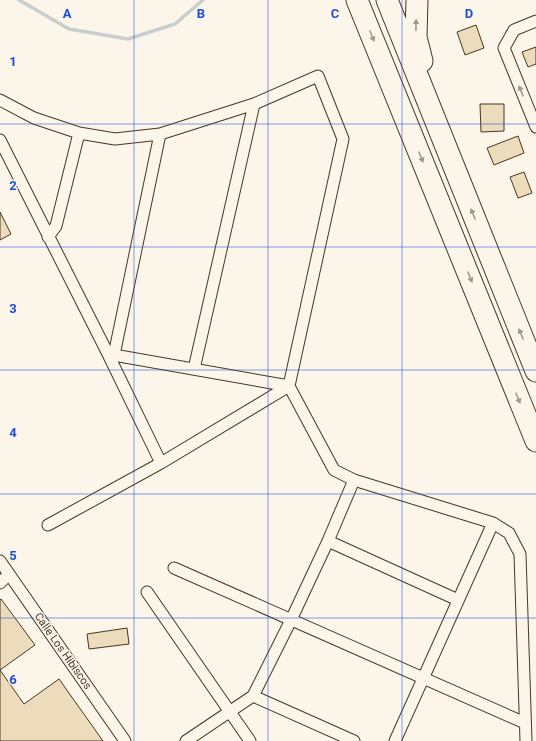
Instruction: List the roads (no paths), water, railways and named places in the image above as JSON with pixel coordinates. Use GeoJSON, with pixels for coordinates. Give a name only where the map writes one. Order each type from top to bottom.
{"type":"FeatureCollection","features":[{"type":"Feature","properties":{"kind":"highway"},"geometry":{"type":"LineString","coordinates":[[357,0],[536,441]]}},
{"type":"Feature","properties":{"kind":"highway"},"geometry":{"type":"LineString","coordinates":[[387,0],[536,370]]}},
{"type":"Feature","properties":{"kind":"highway"},"geometry":{"type":"LineString","coordinates":[[417,0],[416,37],[434,118]]}},
{"type":"Feature","properties":{"kind":"street"},"geometry":{"type":"LineString","coordinates":[[536,22],[514,30],[504,48],[536,127]]}},
{"type":"Feature","properties":{"kind":"street"},"geometry":{"type":"LineString","coordinates":[[0,100],[34,118],[79,133],[116,139],[160,134],[254,104],[318,76],[343,138],[289,386],[334,470],[354,480],[493,522],[508,533],[514,541],[520,554],[526,741]]}},
{"type":"Feature","properties":{"kind":"street"},"geometry":{"type":"LineString","coordinates":[[194,369],[254,104]]}},
{"type":"Feature","properties":{"kind":"street"},"geometry":{"type":"LineString","coordinates":[[48,237],[56,226],[79,133]]}},
{"type":"Feature","properties":{"kind":"street"},"geometry":{"type":"LineString","coordinates":[[111,355],[160,134]]}},
{"type":"Feature","properties":{"kind":"street"},"geometry":{"type":"LineString","coordinates":[[0,140],[48,237],[111,355],[161,463]]}},
{"type":"Feature","properties":{"kind":"street"},"geometry":{"type":"LineString","coordinates":[[111,355],[289,386]]}},
{"type":"Feature","properties":{"kind":"street"},"geometry":{"type":"LineString","coordinates":[[48,525],[161,463],[289,386]]}},
{"type":"Feature","properties":{"kind":"street"},"geometry":{"type":"LineString","coordinates":[[186,741],[253,696],[328,541],[354,480]]}},
{"type":"Feature","properties":{"kind":"street"},"geometry":{"type":"LineString","coordinates":[[395,741],[493,522]]}},
{"type":"Feature","properties":{"kind":"street"},"geometry":{"type":"LineString","coordinates":[[328,541],[458,600]]}},
{"type":"Feature","properties":{"kind":"street","name":"Calle Los Hibiscos"},"geometry":{"type":"LineString","coordinates":[[0,561],[125,741]]}},
{"type":"Feature","properties":{"kind":"street"},"geometry":{"type":"LineString","coordinates":[[174,568],[525,723]]}},
{"type":"Feature","properties":{"kind":"street"},"geometry":{"type":"LineString","coordinates":[[0,583],[9,574]]}},
{"type":"Feature","properties":{"kind":"street"},"geometry":{"type":"LineString","coordinates":[[147,592],[250,741]]}},
{"type":"Feature","properties":{"kind":"street"},"geometry":{"type":"LineString","coordinates":[[253,696],[354,741]]}},
{"type":"Feature","properties":{"kind":"waterway"},"geometry":{"type":"LineString","coordinates":[[19,0],[69,29],[128,39],[175,24],[203,0]]}}]}
